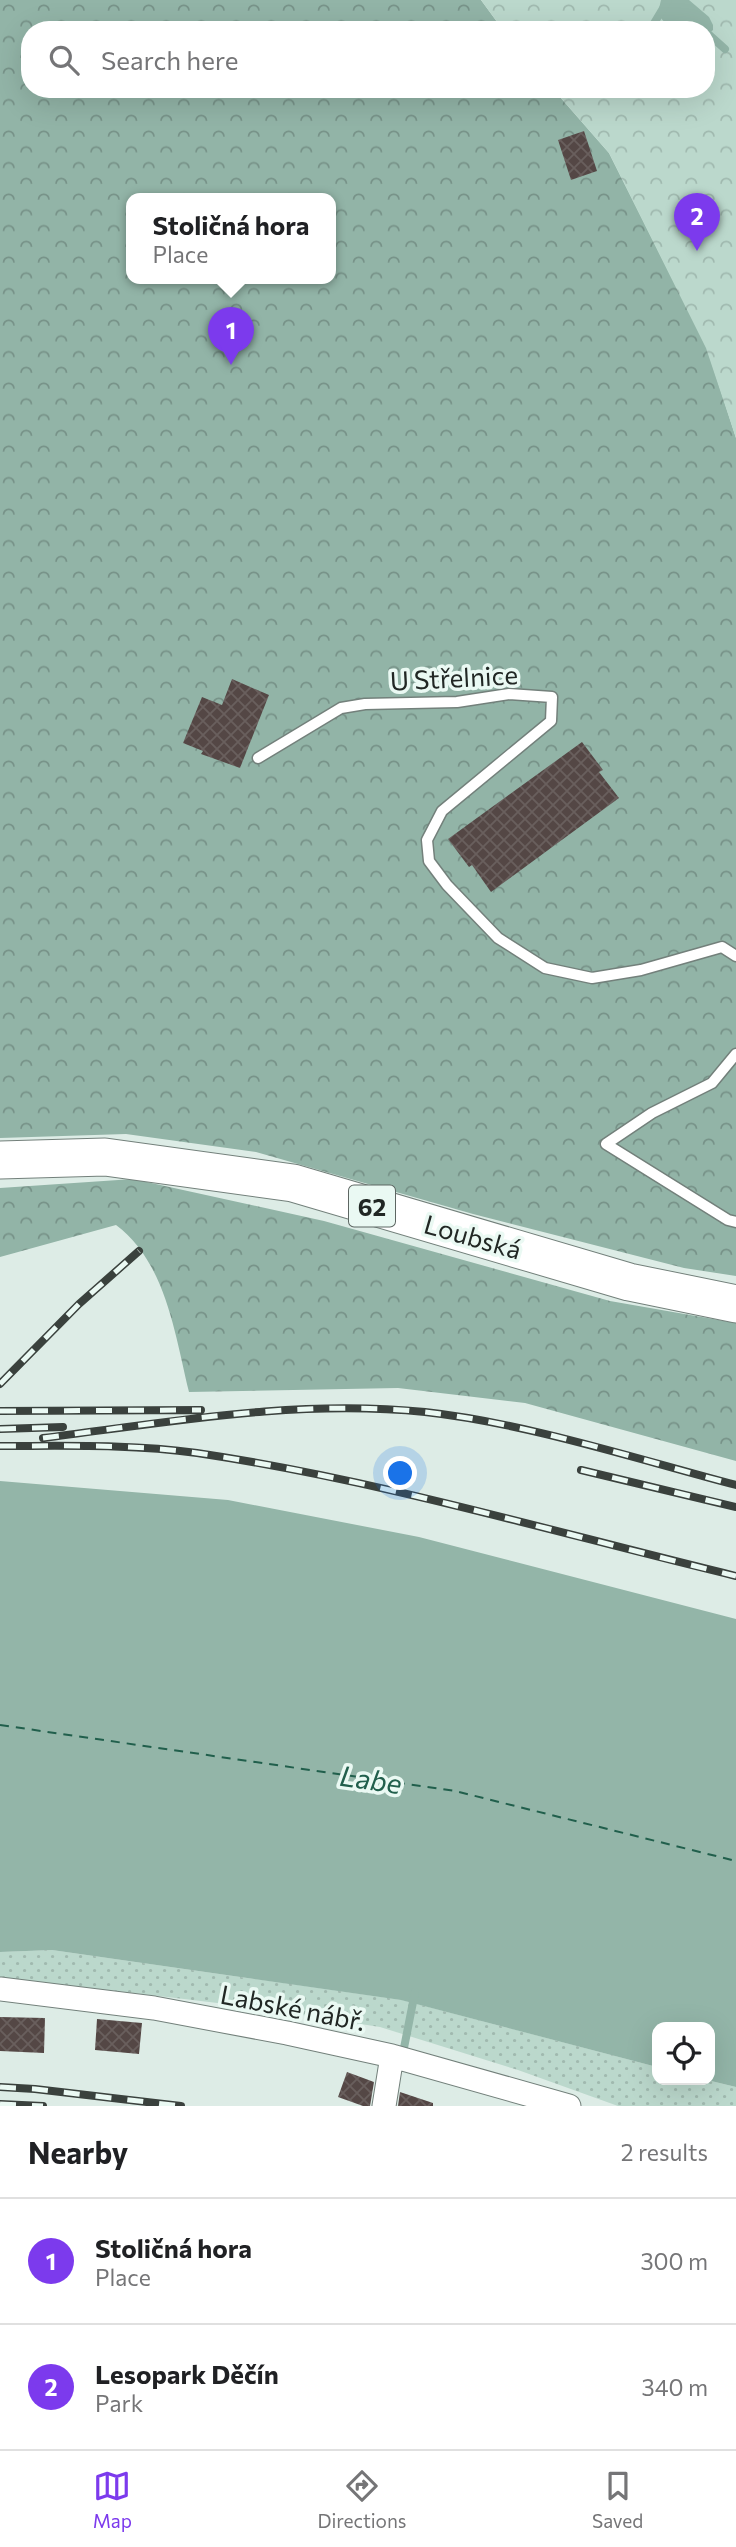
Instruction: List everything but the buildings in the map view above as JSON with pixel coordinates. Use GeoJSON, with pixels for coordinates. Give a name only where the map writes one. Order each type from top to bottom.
{"type":"FeatureCollection","features":[{"type":"Feature","properties":{"kind":"main road","name":"Loubská"},"geometry":{"type":"LineString","coordinates":[[0,1160],[105,1157],[293,1182],[629,1282],[736,1304]]}},
{"type":"Feature","properties":{"kind":"street","name":"Labské nábř."},"geometry":{"type":"LineString","coordinates":[[0,1989],[154,2008],[287,2033],[392,2056],[569,2106]]}},
{"type":"Feature","properties":{"kind":"street"},"geometry":{"type":"LineString","coordinates":[[384,2106],[392,2056]]}},
{"type":"Feature","properties":{"kind":"lane","name":"U Střelnice"},"geometry":{"type":"LineString","coordinates":[[258,758],[341,708],[365,704],[457,702],[509,694],[552,697],[551,721],[442,811],[427,840],[429,861],[447,885],[498,938],[545,968],[592,978],[641,970],[722,947],[736,956]]}},
{"type":"Feature","properties":{"kind":"lane"},"geometry":{"type":"LineString","coordinates":[[736,1054],[712,1083],[652,1113],[606,1144],[728,1220],[736,1222]]}},
{"type":"Feature","properties":{"kind":"green space"},"geometry":{"type":"Polygon","coordinates":[[[0,0],[481,0],[496,21],[21,21],[21,98],[561,98],[609,153],[707,348],[736,438],[736,1276],[684,1268],[473,1214],[256,1152],[126,1134],[0,1138],[0,0]]]}},
{"type":"Feature","properties":{"kind":"green space"},"geometry":{"type":"Polygon","coordinates":[[[481,0],[736,0],[736,438],[706,348],[609,153],[561,98],[715,98],[715,21],[496,21],[481,0]]]}},
{"type":"Feature","properties":{"kind":"green space"},"geometry":{"type":"Polygon","coordinates":[[[133,1179],[324,1221],[610,1301],[736,1323],[736,1461],[525,1403],[398,1388],[189,1392],[173,1324],[157,1279],[133,1240],[116,1225],[0,1257],[0,1188],[133,1179]]]}},
{"type":"Feature","properties":{"kind":"green space"},"geometry":{"type":"Polygon","coordinates":[[[52,1950],[402,2000],[652,2066],[652,2085],[715,2085],[715,2082],[736,2087],[736,2106],[618,2106],[518,2070],[380,2027],[251,2007],[16,1979],[0,1980],[0,1952],[52,1950]]]}},
{"type":"Feature","properties":{"kind":"water"},"geometry":{"type":"Polygon","coordinates":[[[661,0],[689,0],[711,21],[664,21],[658,13],[661,0]]]}},
{"type":"Feature","properties":{"kind":"water","name":"Labe"},"geometry":{"type":"Polygon","coordinates":[[[0,1481],[228,1500],[419,1537],[736,1619],[736,2087],[715,2082],[715,2022],[652,2022],[652,2066],[401,2000],[52,1950],[0,1952],[0,1481]]]}},
{"type":"Feature","properties":{"kind":"waterway"},"geometry":{"type":"LineString","coordinates":[[655,21],[668,0]]}},
{"type":"Feature","properties":{"kind":"waterway"},"geometry":{"type":"LineString","coordinates":[[715,40],[725,49]]}},
{"type":"Feature","properties":{"kind":"waterway"},"geometry":{"type":"LineString","coordinates":[[402,2058],[415,1992]]}},
{"type":"Feature","properties":{"kind":"ferry route"},"geometry":{"type":"LineString","coordinates":[[0,1725],[455,1791],[736,1861]]}},
{"type":"Feature","properties":{"kind":"railway"},"geometry":{"type":"LineString","coordinates":[[0,1384],[79,1304],[139,1251]]}},
{"type":"Feature","properties":{"kind":"railway"},"geometry":{"type":"LineString","coordinates":[[43,1438],[186,1419],[281,1410],[329,1408],[425,1412],[502,1424],[736,1485]]}},
{"type":"Feature","properties":{"kind":"railway"},"geometry":{"type":"LineString","coordinates":[[0,1411],[201,1410]]}},
{"type":"Feature","properties":{"kind":"railway"},"geometry":{"type":"LineString","coordinates":[[0,1429],[63,1427]]}},
{"type":"Feature","properties":{"kind":"railway"},"geometry":{"type":"LineString","coordinates":[[0,1446],[148,1448],[265,1464],[468,1508],[736,1576]]}},
{"type":"Feature","properties":{"kind":"railway"},"geometry":{"type":"LineString","coordinates":[[581,1470],[736,1507]]}},
{"type":"Feature","properties":{"kind":"railway"},"geometry":{"type":"LineString","coordinates":[[0,2087],[181,2106]]}},
{"type":"Feature","properties":{"kind":"railway"},"geometry":{"type":"LineString","coordinates":[[0,2104],[43,2106]]}},
{"type":"Feature","properties":{"kind":"place","name":"Lesopark Děčín"},"geometry":{"type":"Point","coordinates":[697,251]}},
{"type":"Feature","properties":{"kind":"place","name":"Stoličná hora"},"geometry":{"type":"Point","coordinates":[231,365]}}]}
